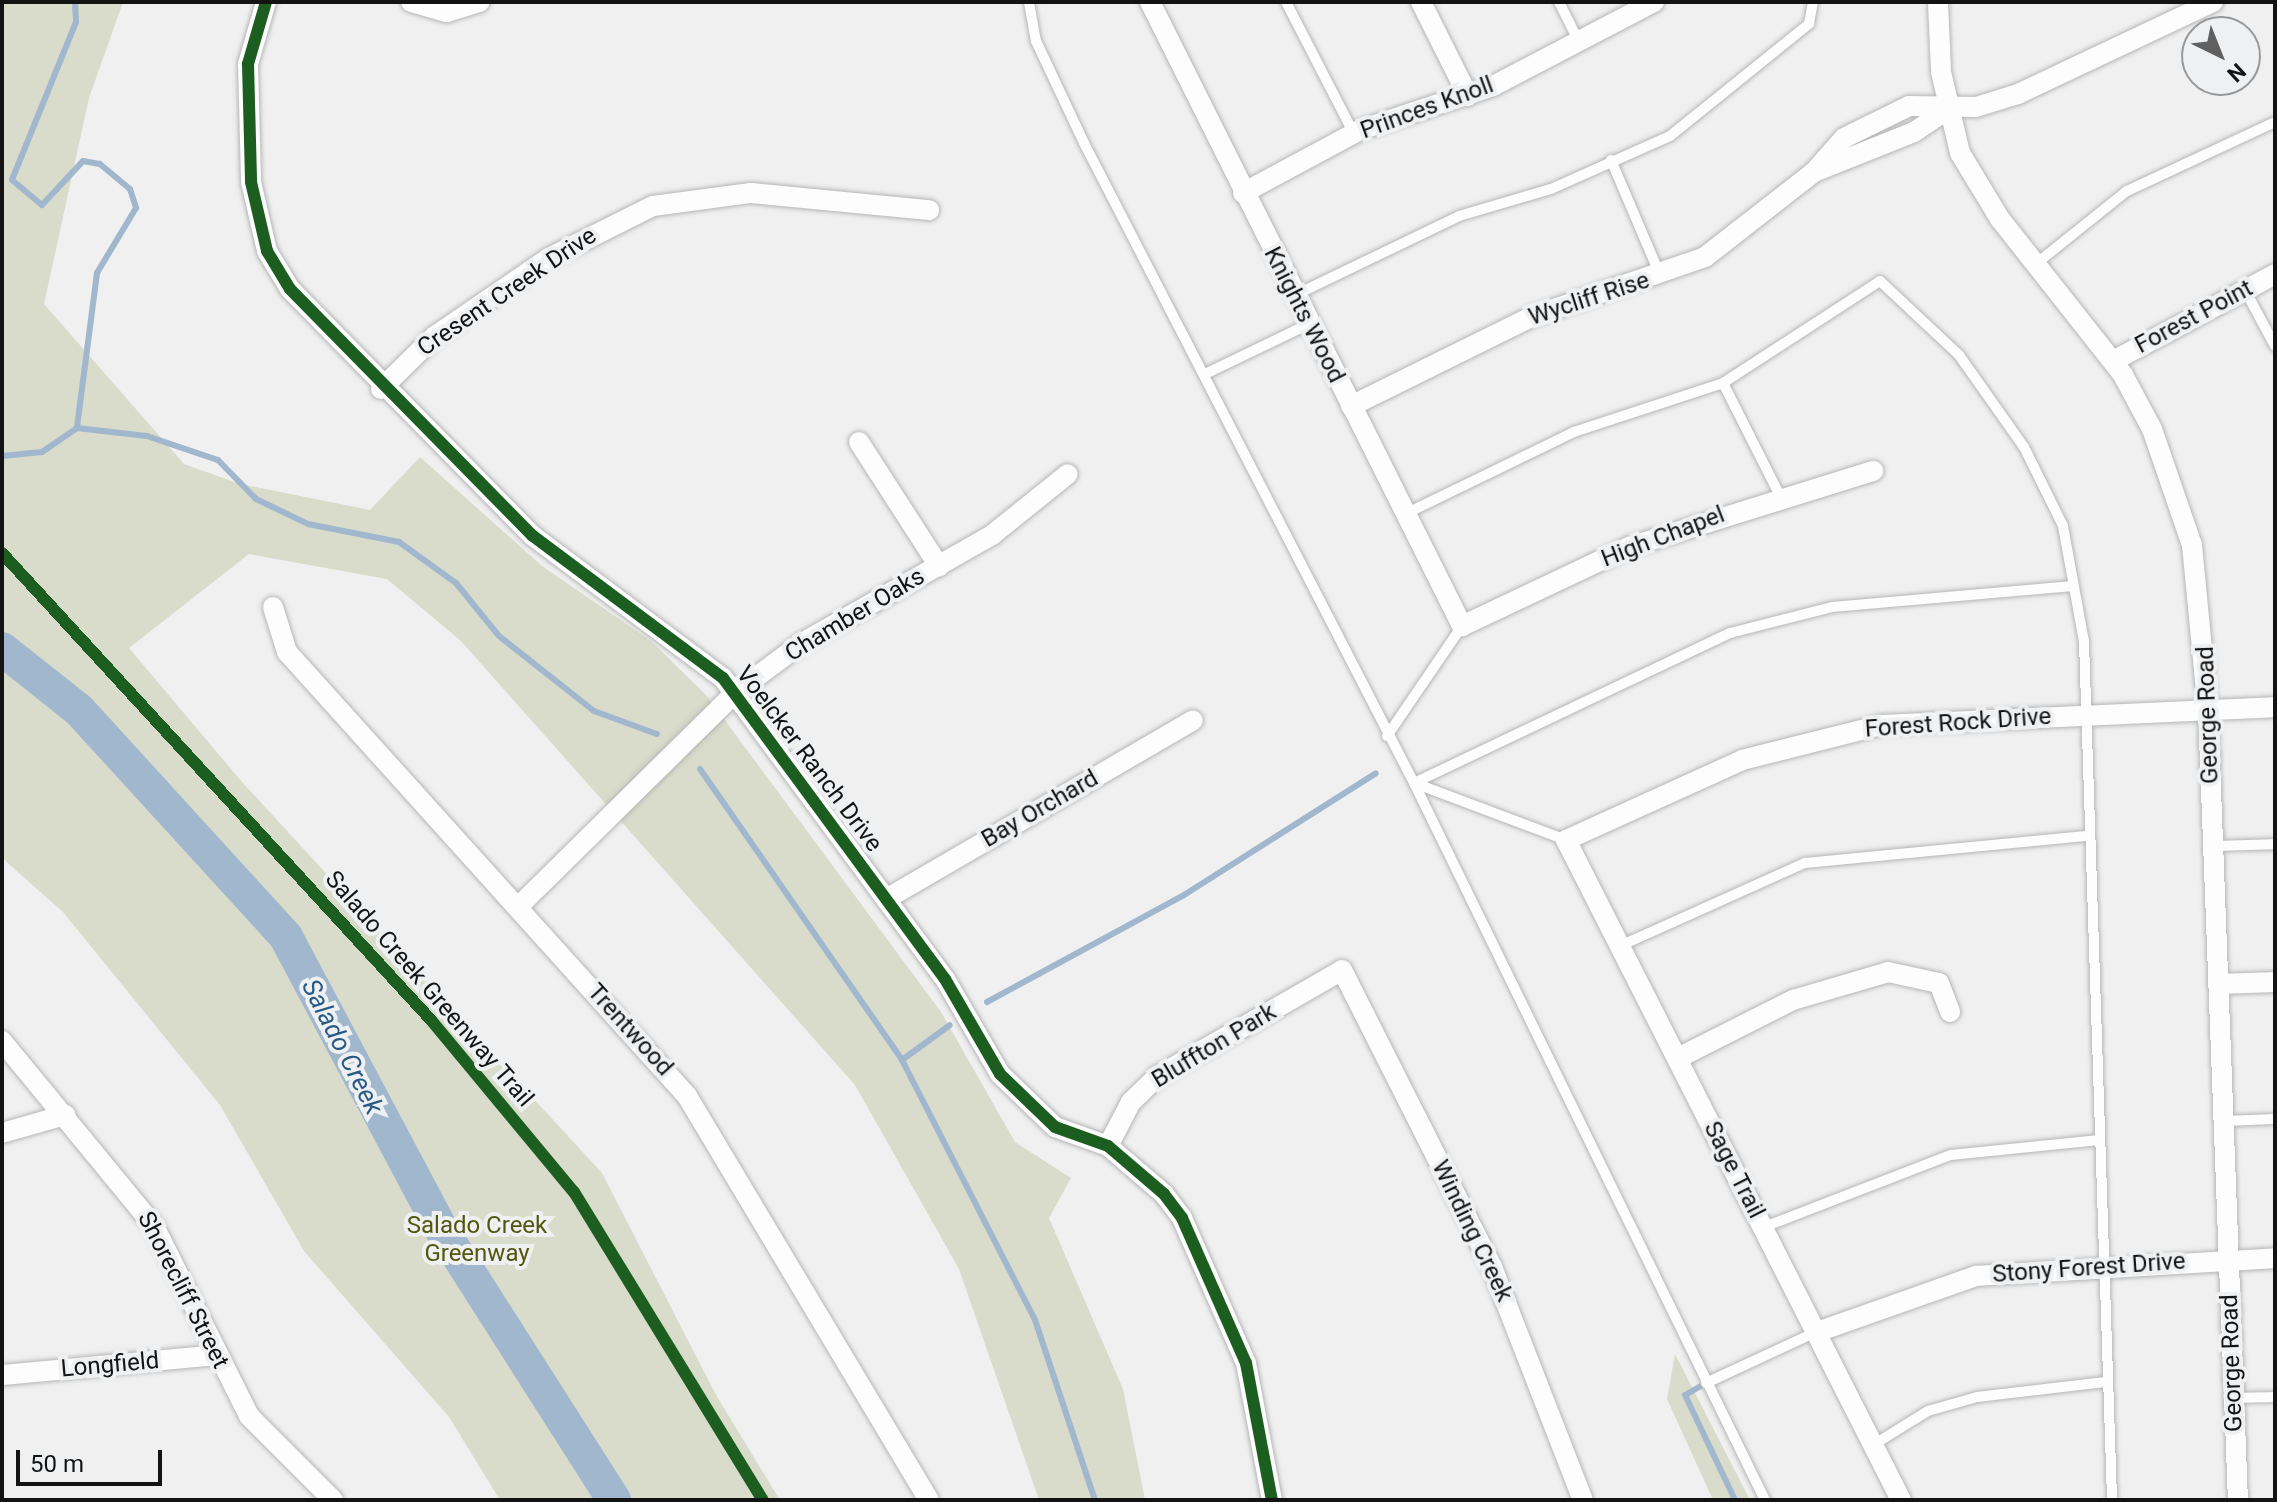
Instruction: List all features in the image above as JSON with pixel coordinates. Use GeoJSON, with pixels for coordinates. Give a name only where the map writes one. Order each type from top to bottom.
{"type":"FeatureCollection","features":[{"type":"Feature","properties":{"kind":"street","name":"Voelcker Ranch Drive"},"geometry":{"type":"LineString","coordinates":[[266,2],[248,64],[257,219],[290,289],[381,389],[533,536],[677,639],[736,692],[886,899],[1016,1092],[1055,1127],[1108,1146],[1182,1218],[1246,1363],[1272,1500]]}},
{"type":"Feature","properties":{"kind":"street"},"geometry":{"type":"LineString","coordinates":[[411,2],[447,12],[480,2]]}},
{"type":"Feature","properties":{"kind":"street","name":"Knights Wood"},"geometry":{"type":"LineString","coordinates":[[1150,2],[1462,626]]}},
{"type":"Feature","properties":{"kind":"street"},"geometry":{"type":"LineString","coordinates":[[1421,2],[1468,96]]}},
{"type":"Feature","properties":{"kind":"street","name":"Princes Knoll"},"geometry":{"type":"LineString","coordinates":[[1243,193],[1354,134],[1468,96],[1654,2]]}},
{"type":"Feature","properties":{"kind":"street","name":"George Road"},"geometry":{"type":"LineString","coordinates":[[1938,2],[1947,110],[1972,177],[2113,361],[2152,429],[2192,545],[2208,710],[2238,1500]]}},
{"type":"Feature","properties":{"kind":"street","name":"Wycliff Rise"},"geometry":{"type":"LineString","coordinates":[[1351,406],[1491,333],[1660,275],[1735,238],[1814,172],[1914,132],[1947,110],[2045,84],[2213,2]]}},
{"type":"Feature","properties":{"kind":"street","name":"Cresent Creek Drive"},"geometry":{"type":"LineString","coordinates":[[381,389],[435,336],[536,267],[653,206],[751,193],[929,210]]}},
{"type":"Feature","properties":{"kind":"street","name":"Forest Point"},"geometry":{"type":"LineString","coordinates":[[2113,361],[2275,274]]}},
{"type":"Feature","properties":{"kind":"street"},"geometry":{"type":"LineString","coordinates":[[859,442],[939,566]]}},
{"type":"Feature","properties":{"kind":"street","name":"High Chapel"},"geometry":{"type":"LineString","coordinates":[[1462,626],[1629,547],[1780,496],[1873,471]]}},
{"type":"Feature","properties":{"kind":"street","name":"Chamber Oaks"},"geometry":{"type":"LineString","coordinates":[[518,907],[736,692],[802,643],[939,566],[1027,511],[1068,474]]}},
{"type":"Feature","properties":{"kind":"street","name":"Trentwood"},"geometry":{"type":"LineString","coordinates":[[273,607],[287,652],[687,1096],[929,1500]]}},
{"type":"Feature","properties":{"kind":"street","name":"Forest Rock Drive"},"geometry":{"type":"LineString","coordinates":[[1566,840],[1742,760],[1811,739],[1881,725],[2275,707]]}},
{"type":"Feature","properties":{"kind":"street","name":"Bay Orchard"},"geometry":{"type":"LineString","coordinates":[[886,899],[1193,720]]}},
{"type":"Feature","properties":{"kind":"street","name":"Sage Trail"},"geometry":{"type":"LineString","coordinates":[[1566,840],[1901,1500]]}},
{"type":"Feature","properties":{"kind":"street","name":"Bluffton Park"},"geometry":{"type":"LineString","coordinates":[[1108,1146],[1131,1102],[1152,1081],[1342,970]]}},
{"type":"Feature","properties":{"kind":"street","name":"Winding Creek"},"geometry":{"type":"LineString","coordinates":[[1342,970],[1497,1279],[1583,1500]]}},
{"type":"Feature","properties":{"kind":"street"},"geometry":{"type":"LineString","coordinates":[[1678,1058],[1793,1000],[1888,972],[1939,983],[1950,1012]]}},
{"type":"Feature","properties":{"kind":"street"},"geometry":{"type":"LineString","coordinates":[[2219,984],[2275,982]]}},
{"type":"Feature","properties":{"kind":"street","name":"Shorecliff Street"},"geometry":{"type":"LineString","coordinates":[[2,1041],[154,1226],[249,1416],[333,1500]]}},
{"type":"Feature","properties":{"kind":"street"},"geometry":{"type":"LineString","coordinates":[[2,1133],[65,1115]]}},
{"type":"Feature","properties":{"kind":"street","name":"Stony Forest Drive"},"geometry":{"type":"LineString","coordinates":[[1817,1332],[1976,1276],[2106,1264],[2275,1258]]}},
{"type":"Feature","properties":{"kind":"street","name":"Longfield"},"geometry":{"type":"LineString","coordinates":[[2,1375],[217,1355]]}},
{"type":"Feature","properties":{"kind":"lane"},"geometry":{"type":"LineString","coordinates":[[1029,2],[1036,41],[1084,143],[1205,374],[1387,736],[1414,783],[1765,1500]]}},
{"type":"Feature","properties":{"kind":"lane"},"geometry":{"type":"LineString","coordinates":[[1286,2],[1354,134]]}},
{"type":"Feature","properties":{"kind":"lane"},"geometry":{"type":"LineString","coordinates":[[1559,2],[1579,42]]}},
{"type":"Feature","properties":{"kind":"lane"},"geometry":{"type":"LineString","coordinates":[[1295,295],[1459,216],[1551,189],[1670,136],[1721,100],[1809,24],[1813,2]]}},
{"type":"Feature","properties":{"kind":"lane"},"geometry":{"type":"LineString","coordinates":[[2037,263],[2127,191],[2275,122]]}},
{"type":"Feature","properties":{"kind":"lane"},"geometry":{"type":"LineString","coordinates":[[1611,160],[1660,275]]}},
{"type":"Feature","properties":{"kind":"lane"},"geometry":{"type":"LineString","coordinates":[[1405,514],[1574,432],[1723,383],[1880,281],[1959,355],[2024,447],[2063,526],[2084,641],[2082,715],[2106,1264],[2105,1382],[2112,1500]]}},
{"type":"Feature","properties":{"kind":"lane"},"geometry":{"type":"LineString","coordinates":[[2244,288],[2275,346]]}},
{"type":"Feature","properties":{"kind":"lane"},"geometry":{"type":"LineString","coordinates":[[1205,374],[1309,324]]}},
{"type":"Feature","properties":{"kind":"lane"},"geometry":{"type":"LineString","coordinates":[[1723,383],[1780,496]]}},
{"type":"Feature","properties":{"kind":"lane"},"geometry":{"type":"LineString","coordinates":[[1414,783],[1730,633],[1832,607],[2073,586]]}},
{"type":"Feature","properties":{"kind":"lane"},"geometry":{"type":"LineString","coordinates":[[1387,736],[1462,626]]}},
{"type":"Feature","properties":{"kind":"lane"},"geometry":{"type":"LineString","coordinates":[[1414,783],[1566,840]]}},
{"type":"Feature","properties":{"kind":"lane"},"geometry":{"type":"LineString","coordinates":[[1620,946],[1805,863],[1872,851],[2086,836]]}},
{"type":"Feature","properties":{"kind":"lane"},"geometry":{"type":"LineString","coordinates":[[2213,846],[2275,844]]}},
{"type":"Feature","properties":{"kind":"lane"},"geometry":{"type":"LineString","coordinates":[[2224,1121],[2275,1119]]}},
{"type":"Feature","properties":{"kind":"lane"},"geometry":{"type":"LineString","coordinates":[[1764,1227],[1951,1155],[2099,1140]]}},
{"type":"Feature","properties":{"kind":"lane"},"geometry":{"type":"LineString","coordinates":[[1706,1383],[1817,1332]]}},
{"type":"Feature","properties":{"kind":"lane"},"geometry":{"type":"LineString","coordinates":[[1873,1445],[1928,1411],[1977,1397],[2105,1382]]}},
{"type":"Feature","properties":{"kind":"lane"},"geometry":{"type":"LineString","coordinates":[[2232,1398],[2275,1397]]}},
{"type":"Feature","properties":{"kind":"green space","name":"Salado Creek Greenway"},"geometry":{"type":"Polygon","coordinates":[[[2,2],[123,2],[89,98],[44,304],[184,464],[240,484],[370,510],[420,457],[542,566],[651,641],[707,696],[941,1012],[1015,1142],[1071,1178],[1049,1218],[1123,1389],[1145,1500],[1039,1500],[959,1269],[855,1085],[461,641],[387,579],[249,554],[129,648],[242,782],[602,1173],[716,1395],[780,1500],[500,1500],[449,1417],[304,1251],[220,1105],[63,912],[2,858],[2,2]]]}},
{"type":"Feature","properties":{"kind":"green space"},"geometry":{"type":"Polygon","coordinates":[[[1675,1354],[1750,1500],[1713,1500],[1667,1399],[1675,1354]]]}},
{"type":"Feature","properties":{"kind":"waterway"},"geometry":{"type":"LineString","coordinates":[[75,2],[76,22],[12,180],[42,205],[83,161],[100,164],[130,189],[136,208],[97,273],[77,428]]}},
{"type":"Feature","properties":{"kind":"waterway"},"geometry":{"type":"LineString","coordinates":[[2,456],[42,452],[77,428],[147,436],[218,460],[256,499],[308,524],[399,542],[456,583],[499,636],[594,711],[657,734]]}},
{"type":"Feature","properties":{"kind":"waterway","name":"Salado Creek"},"geometry":{"type":"LineString","coordinates":[[2,649],[79,710],[286,937],[440,1227],[614,1500]]}},
{"type":"Feature","properties":{"kind":"waterway"},"geometry":{"type":"LineString","coordinates":[[700,769],[902,1060],[1035,1320],[1095,1500]]}},
{"type":"Feature","properties":{"kind":"waterway"},"geometry":{"type":"LineString","coordinates":[[987,1002],[1184,895],[1376,773]]}},
{"type":"Feature","properties":{"kind":"waterway"},"geometry":{"type":"LineString","coordinates":[[902,1060],[950,1025]]}},
{"type":"Feature","properties":{"kind":"waterway"},"geometry":{"type":"LineString","coordinates":[[1706,1383],[1685,1395],[1735,1500]]}},
{"type":"Feature","properties":{"kind":"cycle path"},"geometry":{"type":"LineString","coordinates":[[266,2],[248,64],[251,182],[267,251],[290,289],[533,536],[723,678],[945,979],[1000,1074],[1055,1127],[1108,1146],[1164,1194],[1182,1218],[1246,1363],[1272,1500]]}},
{"type":"Feature","properties":{"kind":"cycle path","name":"Salado Creek Greenway Trail"},"geometry":{"type":"LineString","coordinates":[[2,553],[431,1020],[574,1192],[763,1500]]}}]}
